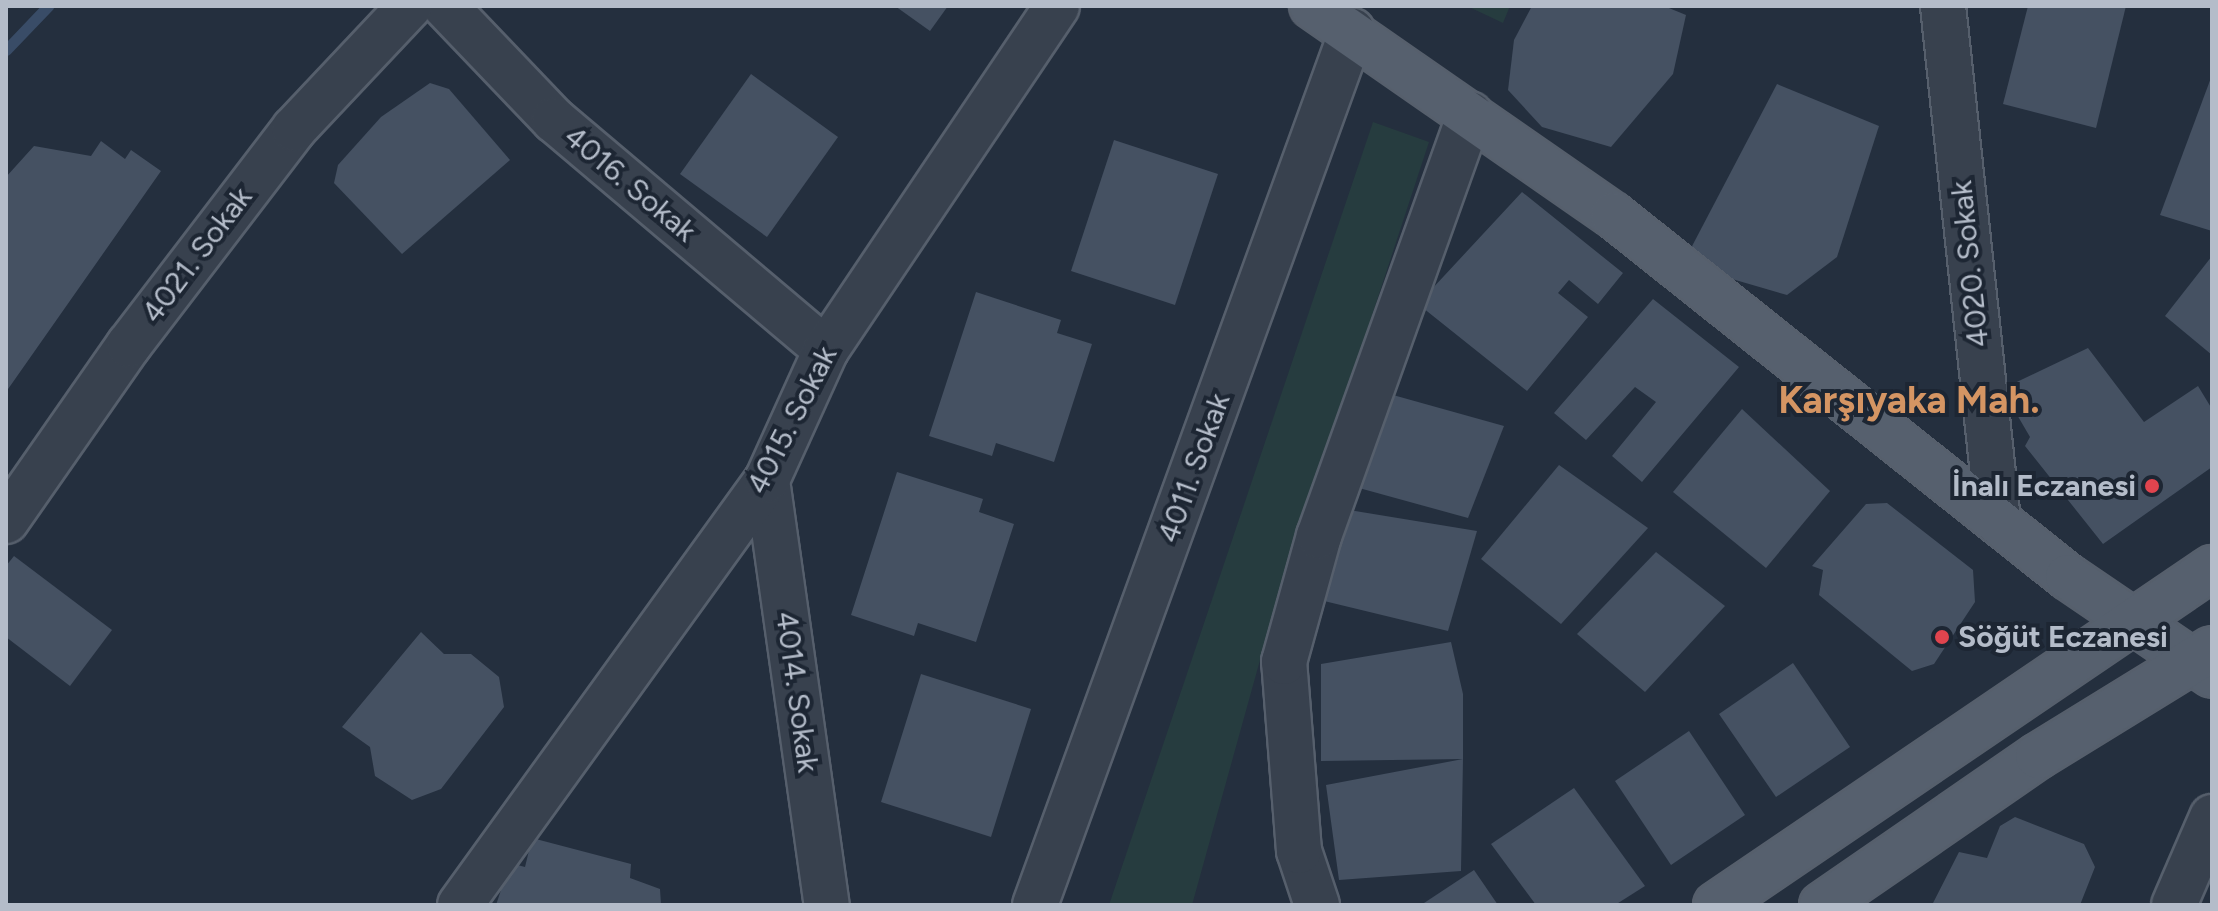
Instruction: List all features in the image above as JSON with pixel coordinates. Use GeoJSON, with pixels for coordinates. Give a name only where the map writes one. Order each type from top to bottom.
{"type":"FeatureCollection","features":[{"type":"Feature","properties":{"kind":"main road"},"geometry":{"type":"LineString","coordinates":[[1312,6],[1613,215],[1998,521],[2133,621],[2206,662]]}},
{"type":"Feature","properties":{"kind":"main road"},"geometry":{"type":"LineString","coordinates":[[1716,905],[2212,568]]}},
{"type":"Feature","properties":{"kind":"main road"},"geometry":{"type":"LineString","coordinates":[[1822,905],[2038,756],[2206,662]]}},
{"type":"Feature","properties":{"kind":"street","name":"4021. Sokak"},"geometry":{"type":"LineString","coordinates":[[6,521],[129,345],[294,129],[410,6]]}},
{"type":"Feature","properties":{"kind":"street","name":"4016. Sokak"},"geometry":{"type":"LineString","coordinates":[[445,6],[554,120],[826,350]]}},
{"type":"Feature","properties":{"kind":"street","name":"4015. Sokak"},"geometry":{"type":"LineString","coordinates":[[460,905],[767,480],[826,350],[1057,6]]}},
{"type":"Feature","properties":{"kind":"street","name":"4020. Sokak"},"geometry":{"type":"LineString","coordinates":[[1943,6],[1998,521]]}},
{"type":"Feature","properties":{"kind":"street","name":"4011. Sokak"},"geometry":{"type":"LineString","coordinates":[[1035,905],[1352,31]]}},
{"type":"Feature","properties":{"kind":"street"},"geometry":{"type":"LineString","coordinates":[[1317,905],[1299,851],[1284,662],[1319,536],[1470,114]]}},
{"type":"Feature","properties":{"kind":"street","name":"4014. Sokak"},"geometry":{"type":"LineString","coordinates":[[767,480],[827,905]]}},
{"type":"Feature","properties":{"kind":"street"},"geometry":{"type":"LineString","coordinates":[[2174,905],[2212,817]]}},
{"type":"Feature","properties":{"kind":"green space"},"geometry":{"type":"Polygon","coordinates":[[[1467,6],[1510,6],[1503,23],[1467,6]]]}},
{"type":"Feature","properties":{"kind":"green space"},"geometry":{"type":"Polygon","coordinates":[[[1373,122],[1429,142],[1267,635],[1192,905],[1109,905],[1373,122]]]}},
{"type":"Feature","properties":{"kind":"building"},"geometry":{"type":"Polygon","coordinates":[[[895,6],[948,6],[930,31],[895,6]]]}},
{"type":"Feature","properties":{"kind":"building"},"geometry":{"type":"Polygon","coordinates":[[[1532,6],[1664,6],[1686,15],[1673,74],[1611,147],[1542,127],[1508,90],[1514,40],[1532,6]]]}},
{"type":"Feature","properties":{"kind":"building"},"geometry":{"type":"Polygon","coordinates":[[[2028,6],[2126,6],[2096,128],[2003,104],[2028,6]]]}},
{"type":"Feature","properties":{"kind":"building"},"geometry":{"type":"Polygon","coordinates":[[[751,74],[838,137],[767,237],[680,174],[751,74]]]}},
{"type":"Feature","properties":{"kind":"building"},"geometry":{"type":"Polygon","coordinates":[[[2212,75],[2212,231],[2160,215],[2212,75]]]}},
{"type":"Feature","properties":{"kind":"building"},"geometry":{"type":"Polygon","coordinates":[[[430,83],[449,89],[510,160],[402,254],[334,183],[338,165],[381,117],[430,83]]]}},
{"type":"Feature","properties":{"kind":"building"},"geometry":{"type":"Polygon","coordinates":[[[1777,84],[1879,126],[1837,257],[1787,295],[1732,279],[1690,250],[1777,84]]]}},
{"type":"Feature","properties":{"kind":"building"},"geometry":{"type":"Polygon","coordinates":[[[1114,140],[1218,174],[1175,305],[1071,271],[1114,140]]]}},
{"type":"Feature","properties":{"kind":"building"},"geometry":{"type":"Polygon","coordinates":[[[101,141],[125,159],[131,150],[161,171],[6,392],[6,177],[34,146],[91,156],[101,141]]]}},
{"type":"Feature","properties":{"kind":"building"},"geometry":{"type":"Polygon","coordinates":[[[1522,192],[1623,273],[1598,304],[1569,280],[1558,293],[1588,317],[1527,391],[1418,304],[1522,192]]]}},
{"type":"Feature","properties":{"kind":"building"},"geometry":{"type":"Polygon","coordinates":[[[2212,256],[2212,355],[2165,316],[2212,256]]]}},
{"type":"Feature","properties":{"kind":"building"},"geometry":{"type":"Polygon","coordinates":[[[976,292],[1061,320],[1057,333],[1092,344],[1054,462],[996,443],[992,456],[929,436],[976,292]]]}},
{"type":"Feature","properties":{"kind":"building"},"geometry":{"type":"Polygon","coordinates":[[[1653,299],[1739,367],[1642,482],[1612,456],[1656,402],[1635,387],[1586,440],[1554,413],[1653,299]]]}},
{"type":"Feature","properties":{"kind":"building"},"geometry":{"type":"Polygon","coordinates":[[[2088,348],[2144,422],[2198,386],[2212,409],[2212,467],[2103,544],[2025,446],[2030,437],[2002,389],[2088,348]]]}},
{"type":"Feature","properties":{"kind":"building"},"geometry":{"type":"Polygon","coordinates":[[[1393,395],[1504,426],[1468,518],[1359,488],[1393,395]]]}},
{"type":"Feature","properties":{"kind":"building"},"geometry":{"type":"Polygon","coordinates":[[[1742,409],[1830,491],[1766,568],[1673,492],[1742,409]]]}},
{"type":"Feature","properties":{"kind":"building"},"geometry":{"type":"Polygon","coordinates":[[[1559,465],[1648,528],[1561,624],[1481,559],[1559,465]]]}},
{"type":"Feature","properties":{"kind":"building"},"geometry":{"type":"Polygon","coordinates":[[[897,472],[983,499],[979,512],[1014,524],[976,642],[918,623],[914,636],[851,615],[897,472]]]}},
{"type":"Feature","properties":{"kind":"building"},"geometry":{"type":"Polygon","coordinates":[[[1887,503],[1973,570],[1975,602],[1934,664],[1912,671],[1819,595],[1823,570],[1812,566],[1866,504],[1887,503]]]}},
{"type":"Feature","properties":{"kind":"building"},"geometry":{"type":"Polygon","coordinates":[[[1349,510],[1477,531],[1448,631],[1320,600],[1349,510]]]}},
{"type":"Feature","properties":{"kind":"building"},"geometry":{"type":"Polygon","coordinates":[[[1656,552],[1725,606],[1645,692],[1577,634],[1656,552]]]}},
{"type":"Feature","properties":{"kind":"building"},"geometry":{"type":"Polygon","coordinates":[[[14,556],[112,630],[70,686],[6,637],[6,566],[14,556]]]}},
{"type":"Feature","properties":{"kind":"building"},"geometry":{"type":"Polygon","coordinates":[[[421,632],[444,654],[471,654],[499,677],[504,707],[441,789],[412,800],[375,776],[370,747],[342,727],[421,632]]]}},
{"type":"Feature","properties":{"kind":"building"},"geometry":{"type":"Polygon","coordinates":[[[1451,642],[1463,694],[1463,759],[1321,761],[1321,664],[1451,642]]]}},
{"type":"Feature","properties":{"kind":"building"},"geometry":{"type":"Polygon","coordinates":[[[1793,663],[1850,747],[1776,797],[1719,714],[1793,663]]]}},
{"type":"Feature","properties":{"kind":"building"},"geometry":{"type":"Polygon","coordinates":[[[921,674],[1031,709],[991,837],[881,802],[921,674]]]}},
{"type":"Feature","properties":{"kind":"building"},"geometry":{"type":"Polygon","coordinates":[[[1689,731],[1745,815],[1671,865],[1615,781],[1689,731]]]}},
{"type":"Feature","properties":{"kind":"building"},"geometry":{"type":"Polygon","coordinates":[[[1463,759],[1461,871],[1339,880],[1326,785],[1463,759]]]}},
{"type":"Feature","properties":{"kind":"building"},"geometry":{"type":"Polygon","coordinates":[[[1574,788],[1645,886],[1615,905],[1536,905],[1491,844],[1574,788]]]}},
{"type":"Feature","properties":{"kind":"building"},"geometry":{"type":"Polygon","coordinates":[[[2015,817],[2084,844],[2095,867],[2080,905],[1932,905],[1959,852],[1987,858],[2000,826],[2015,817]]]}},
{"type":"Feature","properties":{"kind":"building"},"geometry":{"type":"Polygon","coordinates":[[[532,838],[631,864],[630,878],[660,889],[661,905],[496,905],[510,863],[525,867],[532,838]]]}},
{"type":"Feature","properties":{"kind":"building"},"geometry":{"type":"Polygon","coordinates":[[[1474,870],[1498,905],[1421,905],[1474,870]]]}},
{"type":"Feature","properties":{"kind":"waterway"},"geometry":{"type":"LineString","coordinates":[[6,50],[48,6]]}},
{"type":"Feature","properties":{"kind":"place","name":"İnalı Eczanesi"},"geometry":{"type":"Point","coordinates":[2152,486]}},
{"type":"Feature","properties":{"kind":"place","name":"Söğüt Eczanesi"},"geometry":{"type":"Point","coordinates":[1942,637]}},
{"type":"Feature","properties":{"kind":"district","name":"Karşıyaka Mah."},"geometry":{"type":"Point","coordinates":[1909,401]}}]}
